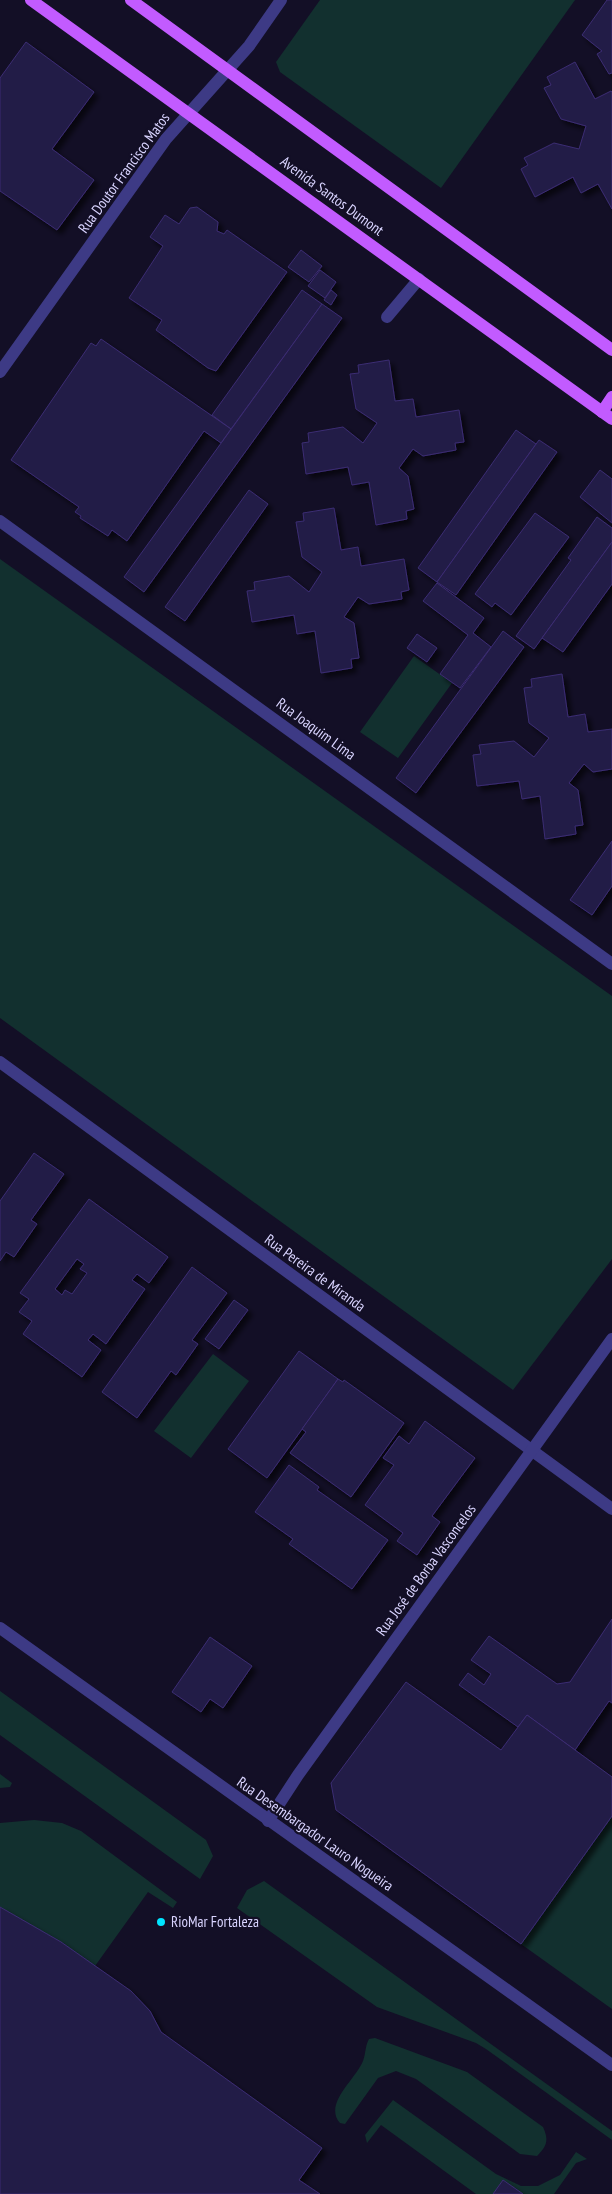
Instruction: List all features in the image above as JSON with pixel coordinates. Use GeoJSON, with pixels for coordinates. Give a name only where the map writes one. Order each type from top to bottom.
{"type":"FeatureCollection","features":[{"type":"Feature","properties":{"kind":"main road","name":"Avenida Santos Dumont"},"geometry":{"type":"LineString","coordinates":[[31,0],[607,415]]}},
{"type":"Feature","properties":{"kind":"main road"},"geometry":{"type":"LineString","coordinates":[[131,0],[612,350]]}},
{"type":"Feature","properties":{"kind":"main road"},"geometry":{"type":"LineString","coordinates":[[607,415],[612,397]]}},
{"type":"Feature","properties":{"kind":"street","name":"Rua Doutor Francisco Matos"},"geometry":{"type":"LineString","coordinates":[[0,372],[166,140],[249,46],[281,0]]}},
{"type":"Feature","properties":{"kind":"street"},"geometry":{"type":"LineString","coordinates":[[387,317],[419,279]]}},
{"type":"Feature","properties":{"kind":"street","name":"Rua Joaquim Lima"},"geometry":{"type":"LineString","coordinates":[[0,521],[612,964]]}},
{"type":"Feature","properties":{"kind":"street","name":"Rua Pereira de Miranda"},"geometry":{"type":"LineString","coordinates":[[0,1062],[612,1509]]}},
{"type":"Feature","properties":{"kind":"street","name":"Rua José de Borba Vasconcelos"},"geometry":{"type":"LineString","coordinates":[[268,1821],[298,1775],[612,1339]]}},
{"type":"Feature","properties":{"kind":"street","name":"Rua Desembargador Lauro Nogueira"},"geometry":{"type":"LineString","coordinates":[[0,1628],[268,1821],[612,2064]]}},
{"type":"Feature","properties":{"kind":"green space"},"geometry":{"type":"Polygon","coordinates":[[[320,0],[575,0],[441,188],[280,72],[276,62],[320,0]]]}},
{"type":"Feature","properties":{"kind":"green space"},"geometry":{"type":"Polygon","coordinates":[[[0,559],[612,996],[612,1259],[513,1390],[0,1018],[0,559]]]}},
{"type":"Feature","properties":{"kind":"green space"},"geometry":{"type":"Polygon","coordinates":[[[414,656],[452,683],[398,758],[360,732],[414,656]]]}},
{"type":"Feature","properties":{"kind":"green space"},"geometry":{"type":"Polygon","coordinates":[[[213,1354],[249,1381],[191,1458],[154,1431],[213,1354]]]}},
{"type":"Feature","properties":{"kind":"green space"},"geometry":{"type":"Polygon","coordinates":[[[0,1691],[206,1840],[213,1856],[200,1879],[0,1735],[0,1691]]]}},
{"type":"Feature","properties":{"kind":"green space"},"geometry":{"type":"Polygon","coordinates":[[[0,1774],[12,1783],[10,1787],[0,1788],[0,1774]]]}},
{"type":"Feature","properties":{"kind":"green space"},"geometry":{"type":"Polygon","coordinates":[[[612,1816],[612,2009],[521,1944],[612,1816]]]}},
{"type":"Feature","properties":{"kind":"green space"},"geometry":{"type":"Polygon","coordinates":[[[34,1820],[62,1823],[81,1831],[177,1902],[173,1908],[148,1892],[95,1966],[61,1942],[0,1907],[0,1823],[34,1820]]]}},
{"type":"Feature","properties":{"kind":"green space"},"geometry":{"type":"Polygon","coordinates":[[[264,1881],[612,2131],[612,2140],[486,2049],[476,2043],[377,2007],[237,1908],[247,1890],[264,1881]]]}},
{"type":"Feature","properties":{"kind":"green space"},"geometry":{"type":"Polygon","coordinates":[[[375,2038],[467,2072],[543,2127],[546,2143],[543,2149],[537,2156],[520,2154],[416,2079],[396,2071],[378,2078],[345,2124],[340,2123],[336,2116],[335,2108],[338,2100],[363,2061],[369,2039],[375,2038]]]}},
{"type":"Feature","properties":{"kind":"green space"},"geometry":{"type":"Polygon","coordinates":[[[393,2100],[496,2174],[521,2186],[538,2186],[560,2175],[576,2152],[587,2159],[576,2163],[554,2194],[523,2194],[503,2180],[493,2194],[476,2194],[381,2125],[367,2143],[365,2135],[393,2100]]]}},
{"type":"Feature","properties":{"kind":"building"},"geometry":{"type":"Polygon","coordinates":[[[607,0],[612,0],[612,73],[609,74],[597,54],[602,51],[582,35],[607,0]]]}},
{"type":"Feature","properties":{"kind":"building"},"geometry":{"type":"Polygon","coordinates":[[[26,42],[94,92],[52,149],[94,180],[57,230],[0,191],[0,78],[26,42]]]}},
{"type":"Feature","properties":{"kind":"building"},"geometry":{"type":"Polygon","coordinates":[[[575,62],[595,99],[612,92],[612,209],[598,184],[581,193],[573,177],[535,197],[521,169],[528,165],[524,158],[554,143],[579,149],[586,126],[561,119],[544,88],[551,85],[547,77],[575,62]]]}},
{"type":"Feature","properties":{"kind":"building"},"geometry":{"type":"Polygon","coordinates":[[[197,207],[218,222],[217,231],[224,234],[227,230],[287,272],[216,371],[208,368],[156,330],[162,320],[129,298],[163,246],[150,237],[165,215],[179,224],[190,208],[197,207]]]}},
{"type":"Feature","properties":{"kind":"building"},"geometry":{"type":"Polygon","coordinates":[[[301,250],[322,266],[309,282],[288,267],[301,250]]]}},
{"type":"Feature","properties":{"kind":"building"},"geometry":{"type":"Polygon","coordinates":[[[320,270],[336,282],[325,298],[308,286],[320,270]]]}},
{"type":"Feature","properties":{"kind":"building"},"geometry":{"type":"Polygon","coordinates":[[[302,290],[322,304],[231,429],[212,415],[302,290]]]}},
{"type":"Feature","properties":{"kind":"building"},"geometry":{"type":"Polygon","coordinates":[[[331,290],[337,295],[331,305],[324,300],[331,290]]]}},
{"type":"Feature","properties":{"kind":"building"},"geometry":{"type":"Polygon","coordinates":[[[322,304],[342,318],[144,592],[124,577],[322,304]]]}},
{"type":"Feature","properties":{"kind":"building"},"geometry":{"type":"Polygon","coordinates":[[[101,339],[231,429],[221,443],[204,431],[127,541],[112,530],[108,536],[80,518],[81,516],[75,512],[79,507],[11,460],[91,343],[96,346],[101,339]]]}},
{"type":"Feature","properties":{"kind":"building"},"geometry":{"type":"Polygon","coordinates":[[[389,360],[395,401],[413,399],[416,417],[459,410],[464,442],[455,443],[456,450],[423,456],[413,449],[399,468],[408,476],[414,509],[406,511],[407,519],[376,525],[369,482],[352,485],[348,467],[306,474],[302,443],[309,442],[308,433],[343,427],[363,443],[377,423],[356,409],[350,374],[359,373],[358,365],[389,360]]]}},
{"type":"Feature","properties":{"kind":"building"},"geometry":{"type":"Polygon","coordinates":[[[516,430],[536,444],[437,582],[418,568],[516,430]]]}},
{"type":"Feature","properties":{"kind":"building"},"geometry":{"type":"Polygon","coordinates":[[[539,440],[557,452],[456,595],[437,582],[539,440]]]}},
{"type":"Feature","properties":{"kind":"building"},"geometry":{"type":"Polygon","coordinates":[[[600,470],[612,479],[612,523],[580,497],[600,470]]]}},
{"type":"Feature","properties":{"kind":"building"},"geometry":{"type":"Polygon","coordinates":[[[249,490],[268,504],[185,621],[165,607],[249,490]]]}},
{"type":"Feature","properties":{"kind":"building"},"geometry":{"type":"Polygon","coordinates":[[[334,508],[341,550],[358,547],[361,566],[404,559],[409,590],[401,592],[402,599],[369,604],[358,597],[344,617],[354,623],[359,658],[351,659],[352,668],[321,673],[315,631],[297,634],[294,615],[252,622],[247,591],[255,590],[254,582],[289,576],[309,592],[322,572],[302,557],[296,522],[304,521],[303,513],[334,508]]]}},
{"type":"Feature","properties":{"kind":"building"},"geometry":{"type":"Polygon","coordinates":[[[535,513],[569,537],[511,615],[495,603],[492,607],[475,594],[535,513]]]}},
{"type":"Feature","properties":{"kind":"building"},"geometry":{"type":"Polygon","coordinates":[[[597,517],[612,528],[612,542],[534,649],[516,636],[571,560],[568,558],[597,517]]]}},
{"type":"Feature","properties":{"kind":"building"},"geometry":{"type":"Polygon","coordinates":[[[612,542],[612,584],[563,652],[542,638],[612,542]]]}},
{"type":"Feature","properties":{"kind":"building"},"geometry":{"type":"Polygon","coordinates":[[[437,583],[484,618],[473,633],[491,647],[460,688],[440,674],[468,635],[423,601],[437,583]]]}},
{"type":"Feature","properties":{"kind":"building"},"geometry":{"type":"Polygon","coordinates":[[[503,631],[524,647],[416,793],[396,778],[503,631]]]}},
{"type":"Feature","properties":{"kind":"building"},"geometry":{"type":"Polygon","coordinates":[[[417,634],[437,648],[427,662],[407,648],[417,634]]]}},
{"type":"Feature","properties":{"kind":"building"},"geometry":{"type":"Polygon","coordinates":[[[562,674],[568,717],[585,714],[588,732],[612,729],[612,769],[593,772],[584,764],[569,783],[578,790],[583,825],[575,826],[576,834],[545,839],[540,796],[522,799],[519,781],[477,786],[473,755],[481,754],[479,745],[514,741],[534,757],[549,738],[529,723],[524,688],[532,687],[531,679],[562,674]]]}},
{"type":"Feature","properties":{"kind":"building"},"geometry":{"type":"Polygon","coordinates":[[[612,841],[612,886],[592,915],[570,900],[612,841]]]}},
{"type":"Feature","properties":{"kind":"building"},"geometry":{"type":"Polygon","coordinates":[[[34,1153],[64,1174],[31,1220],[37,1224],[14,1257],[6,1252],[0,1261],[0,1201],[34,1153]]]}},
{"type":"Feature","properties":{"kind":"building"},"geometry":{"type":"Polygon","coordinates":[[[89,1199],[168,1257],[149,1283],[137,1274],[132,1280],[145,1289],[106,1344],[93,1334],[88,1340],[101,1350],[82,1377],[23,1334],[32,1321],[19,1312],[29,1299],[20,1293],[89,1199]],[[77,1259],[55,1289],[62,1295],[65,1290],[72,1294],[87,1273],[80,1269],[84,1264],[77,1259]]]}},
{"type":"Feature","properties":{"kind":"building"},"geometry":{"type":"Polygon","coordinates":[[[192,1267],[227,1293],[192,1340],[198,1344],[176,1375],[171,1371],[137,1418],[102,1392],[192,1267]]]}},
{"type":"Feature","properties":{"kind":"building"},"geometry":{"type":"Polygon","coordinates":[[[234,1300],[248,1310],[219,1349],[205,1339],[234,1300]]]}},
{"type":"Feature","properties":{"kind":"building"},"geometry":{"type":"Polygon","coordinates":[[[299,1351],[338,1379],[267,1478],[228,1449],[299,1351]]]}},
{"type":"Feature","properties":{"kind":"building"},"geometry":{"type":"Polygon","coordinates":[[[338,1379],[343,1382],[344,1380],[404,1423],[351,1497],[290,1453],[306,1432],[302,1429],[338,1379]]]}},
{"type":"Feature","properties":{"kind":"building"},"geometry":{"type":"Polygon","coordinates":[[[425,1421],[475,1458],[432,1516],[440,1522],[417,1555],[397,1541],[403,1533],[365,1505],[394,1465],[383,1458],[399,1436],[409,1444],[425,1421]]]}},
{"type":"Feature","properties":{"kind":"building"},"geometry":{"type":"Polygon","coordinates":[[[289,1465],[319,1487],[317,1490],[388,1540],[352,1589],[289,1544],[293,1539],[255,1512],[289,1465]]]}},
{"type":"Feature","properties":{"kind":"building"},"geometry":{"type":"Polygon","coordinates":[[[612,1619],[612,1703],[609,1701],[575,1750],[527,1715],[518,1727],[459,1685],[468,1673],[484,1685],[491,1674],[471,1660],[489,1636],[557,1684],[570,1682],[612,1619]]]}},
{"type":"Feature","properties":{"kind":"building"},"geometry":{"type":"Polygon","coordinates":[[[210,1637],[252,1666],[223,1708],[210,1699],[201,1712],[172,1692],[210,1637]]]}},
{"type":"Feature","properties":{"kind":"building"},"geometry":{"type":"Polygon","coordinates":[[[406,1682],[501,1750],[527,1715],[612,1777],[612,1816],[521,1944],[336,1810],[331,1783],[406,1682]]]}},
{"type":"Feature","properties":{"kind":"building"},"geometry":{"type":"Polygon","coordinates":[[[0,1907],[61,1942],[131,1991],[150,2011],[161,2032],[322,2148],[299,2180],[320,2194],[0,2194],[0,1907]]]}},
{"type":"Feature","properties":{"kind":"building"},"geometry":{"type":"Polygon","coordinates":[[[503,2180],[523,2194],[493,2194],[503,2180]]]}},
{"type":"Feature","properties":{"kind":"place","name":"RioMar Fortaleza"},"geometry":{"type":"Point","coordinates":[161,1922]}}]}
